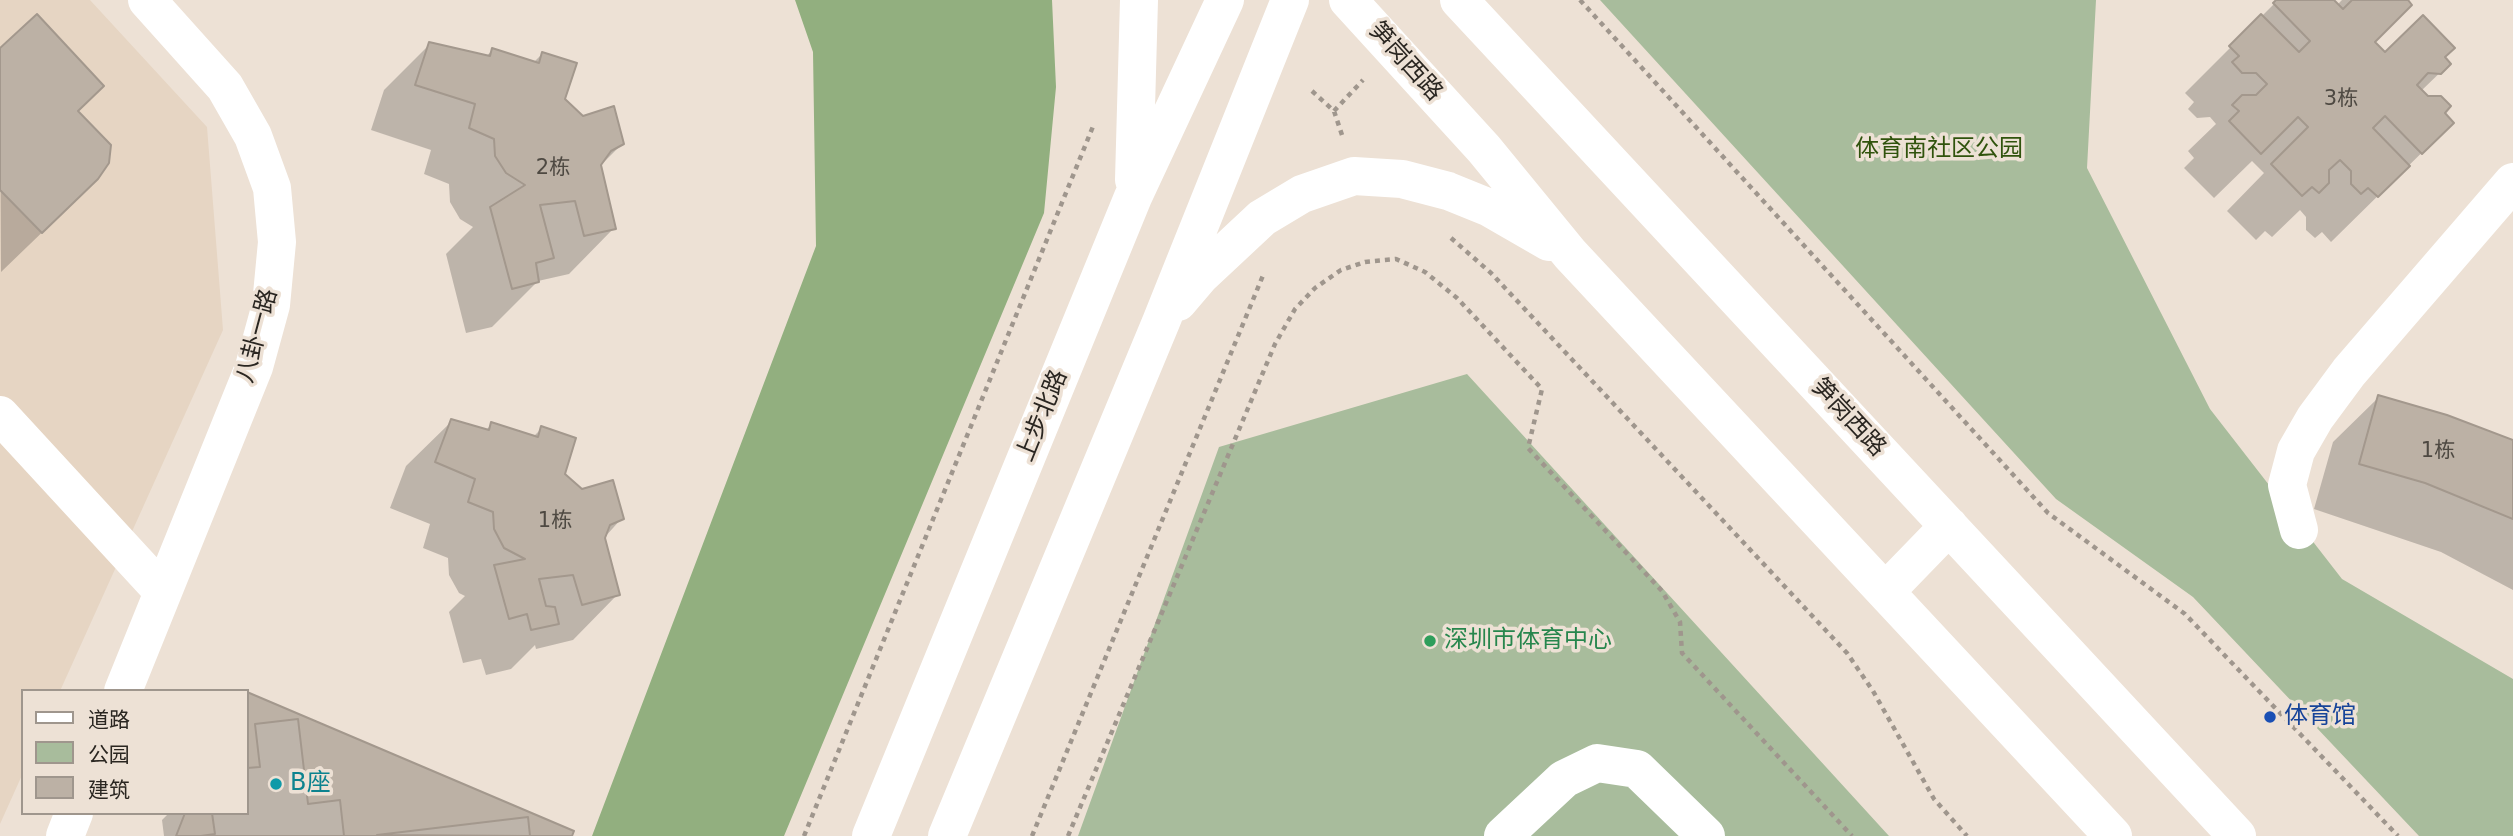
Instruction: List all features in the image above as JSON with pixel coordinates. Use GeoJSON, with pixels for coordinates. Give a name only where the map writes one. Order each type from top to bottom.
{"type":"FeatureCollection","features":[{"type":"Feature","properties":{"kind":"main road","name":"八卦一路"},"geometry":{"type":"LineString","coordinates":[[124,689],[254,367],[271,305],[277,242],[272,188],[253,136],[225,88],[147,0]]}},
{"type":"Feature","properties":{"kind":"main road"},"geometry":{"type":"LineString","coordinates":[[1133,197],[1139,0]]}},
{"type":"Feature","properties":{"kind":"main road","name":"上步北路"},"geometry":{"type":"LineString","coordinates":[[871,836],[1133,197],[1224,0]]}},
{"type":"Feature","properties":{"kind":"main road"},"geometry":{"type":"LineString","coordinates":[[947,836],[1161,322],[1290,0]]}},
{"type":"Feature","properties":{"kind":"main road","name":"笋岗西路"},"geometry":{"type":"LineString","coordinates":[[1348,0],[1484,149],[1570,254],[2113,836]]}},
{"type":"Feature","properties":{"kind":"main road","name":"笋岗西路"},"geometry":{"type":"LineString","coordinates":[[1459,0],[2237,836]]}},
{"type":"Feature","properties":{"kind":"main road"},"geometry":{"type":"LineString","coordinates":[[1499,0],[1511,36],[1562,110]]}},
{"type":"Feature","properties":{"kind":"main road"},"geometry":{"type":"LineString","coordinates":[[1161,322],[1201,275],[1262,218],[1302,194],[1354,176],[1402,179],[1448,191],[1490,208],[1570,254]]}},
{"type":"Feature","properties":{"kind":"main road"},"geometry":{"type":"LineString","coordinates":[[2300,530],[2287,485],[2296,450],[2315,418],[2349,372],[2513,182]]}},
{"type":"Feature","properties":{"kind":"main road"},"geometry":{"type":"LineString","coordinates":[[0,415],[163,592]]}},
{"type":"Feature","properties":{"kind":"main road"},"geometry":{"type":"LineString","coordinates":[[1886,591],[1949,526]]}},
{"type":"Feature","properties":{"kind":"main road"},"geometry":{"type":"LineString","coordinates":[[1503,836],[1564,779],[1597,763],[1637,769],[1706,836]]}},
{"type":"Feature","properties":{"kind":"main road"},"geometry":{"type":"LineString","coordinates":[[65,836],[73,815]]}},
{"type":"Feature","properties":{"kind":"path"},"geometry":{"type":"LineString","coordinates":[[1580,0],[2048,513],[2185,614],[2398,836]]}},
{"type":"Feature","properties":{"kind":"path"},"geometry":{"type":"LineString","coordinates":[[1334,111],[1363,80]]}},
{"type":"Feature","properties":{"kind":"path"},"geometry":{"type":"LineString","coordinates":[[1312,91],[1334,111],[1345,144]]}},
{"type":"Feature","properties":{"kind":"path"},"geometry":{"type":"LineString","coordinates":[[804,836],[1098,113]]}},
{"type":"Feature","properties":{"kind":"path"},"geometry":{"type":"LineString","coordinates":[[1443,234],[1453,238],[1491,274],[1847,653],[1873,691],[1934,799],[1967,836]]}},
{"type":"Feature","properties":{"kind":"path"},"geometry":{"type":"LineString","coordinates":[[1068,836],[1275,344],[1295,309],[1332,276],[1365,261],[1396,259],[1425,272],[1457,298],[1542,389],[1528,448],[1662,591],[1680,622],[1682,653],[1852,836]]}},
{"type":"Feature","properties":{"kind":"path"},"geometry":{"type":"LineString","coordinates":[[1032,836],[1268,263]]}},
{"type":"Feature","properties":{"kind":"shaded area"},"geometry":{"type":"Polygon","coordinates":[[[0,0],[90,0],[207,127],[223,330],[61,689],[21,689],[21,777],[0,824],[0,0]]]}},
{"type":"Feature","properties":{"kind":"green space"},"geometry":{"type":"Polygon","coordinates":[[[795,0],[1052,0],[1056,87],[1044,213],[784,836],[592,836],[816,246],[813,52],[795,0]]]}},
{"type":"Feature","properties":{"kind":"green space","name":"体育南社区公园"},"geometry":{"type":"Polygon","coordinates":[[[1600,0],[2096,0],[2087,168],[2210,409],[2342,579],[2513,679],[2513,836],[2419,836],[2193,597],[2056,499],[1600,0]]]}},
{"type":"Feature","properties":{"kind":"green space","name":"深圳市体育中心"},"geometry":{"type":"Polygon","coordinates":[[[1467,374],[1889,836],[1078,836],[1219,447],[1467,374]]]}},
{"type":"Feature","properties":{"kind":"building"},"geometry":{"type":"Polygon","coordinates":[[[2276,0],[2334,0],[2343,9],[2352,0],[2408,0],[2412,5],[2375,42],[2385,52],[2423,15],[2455,48],[2445,57],[2451,64],[2441,74],[2428,73],[2417,85],[2428,96],[2441,96],[2451,106],[2445,113],[2454,123],[2422,154],[2385,116],[2373,128],[2410,166],[2378,197],[2368,188],[2361,194],[2351,184],[2351,171],[2340,160],[2329,170],[2329,183],[2319,193],[2312,187],[2302,196],[2271,164],[2308,127],[2298,117],[2261,154],[2229,121],[2239,111],[2232,105],[2242,95],[2256,95],[2267,84],[2256,73],[2242,73],[2232,62],[2239,56],[2229,46],[2261,14],[2299,52],[2310,41],[2273,3],[2276,0]]]}},
{"type":"Feature","properties":{"kind":"building"},"geometry":{"type":"Polygon","coordinates":[[[37,14],[104,86],[78,111],[111,145],[109,163],[98,179],[42,233],[0,190],[0,48],[37,14]]]}},
{"type":"Feature","properties":{"kind":"building"},"geometry":{"type":"Polygon","coordinates":[[[429,42],[490,56],[492,48],[539,63],[542,52],[577,63],[565,99],[583,116],[614,106],[624,144],[611,151],[601,165],[616,229],[584,236],[575,201],[540,205],[554,258],[536,263],[539,282],[512,289],[490,207],[525,185],[506,173],[495,156],[494,139],[469,128],[475,104],[415,85],[429,42]]]}},
{"type":"Feature","properties":{"kind":"building"},"geometry":{"type":"Polygon","coordinates":[[[2378,395],[2447,415],[2513,440],[2513,519],[2425,483],[2359,464],[2378,395]]]}},
{"type":"Feature","properties":{"kind":"building"},"geometry":{"type":"Polygon","coordinates":[[[451,419],[489,430],[491,422],[538,437],[541,426],[576,438],[565,474],[582,489],[613,480],[624,519],[610,525],[605,538],[620,595],[582,605],[573,575],[539,579],[546,606],[555,607],[559,624],[531,630],[527,614],[509,619],[494,565],[525,559],[504,548],[494,529],[493,512],[468,502],[475,479],[435,462],[451,419]]]}},
{"type":"Feature","properties":{"kind":"building"},"geometry":{"type":"Polygon","coordinates":[[[248,692],[574,831],[572,836],[176,836],[184,815],[248,815],[248,692]]]}},
{"type":"Feature","properties":{"kind":"building","name":"B座"},"geometry":{"type":"Polygon","coordinates":[[[298,719],[308,804],[340,800],[344,836],[201,836],[215,834],[212,815],[248,815],[248,768],[260,767],[255,724],[298,719]]]}},
{"type":"Feature","properties":{"kind":"building","name":"B座"},"geometry":{"type":"Polygon","coordinates":[[[528,817],[530,836],[377,835],[528,817]]]}},
{"type":"Feature","properties":{"kind":"place","name":"深圳市体育中心"},"geometry":{"type":"Point","coordinates":[1430,641]}},
{"type":"Feature","properties":{"kind":"place","name":"体育馆"},"geometry":{"type":"Point","coordinates":[2270,717]}},
{"type":"Feature","properties":{"kind":"place","name":"B座"},"geometry":{"type":"Point","coordinates":[276,784]}}]}
